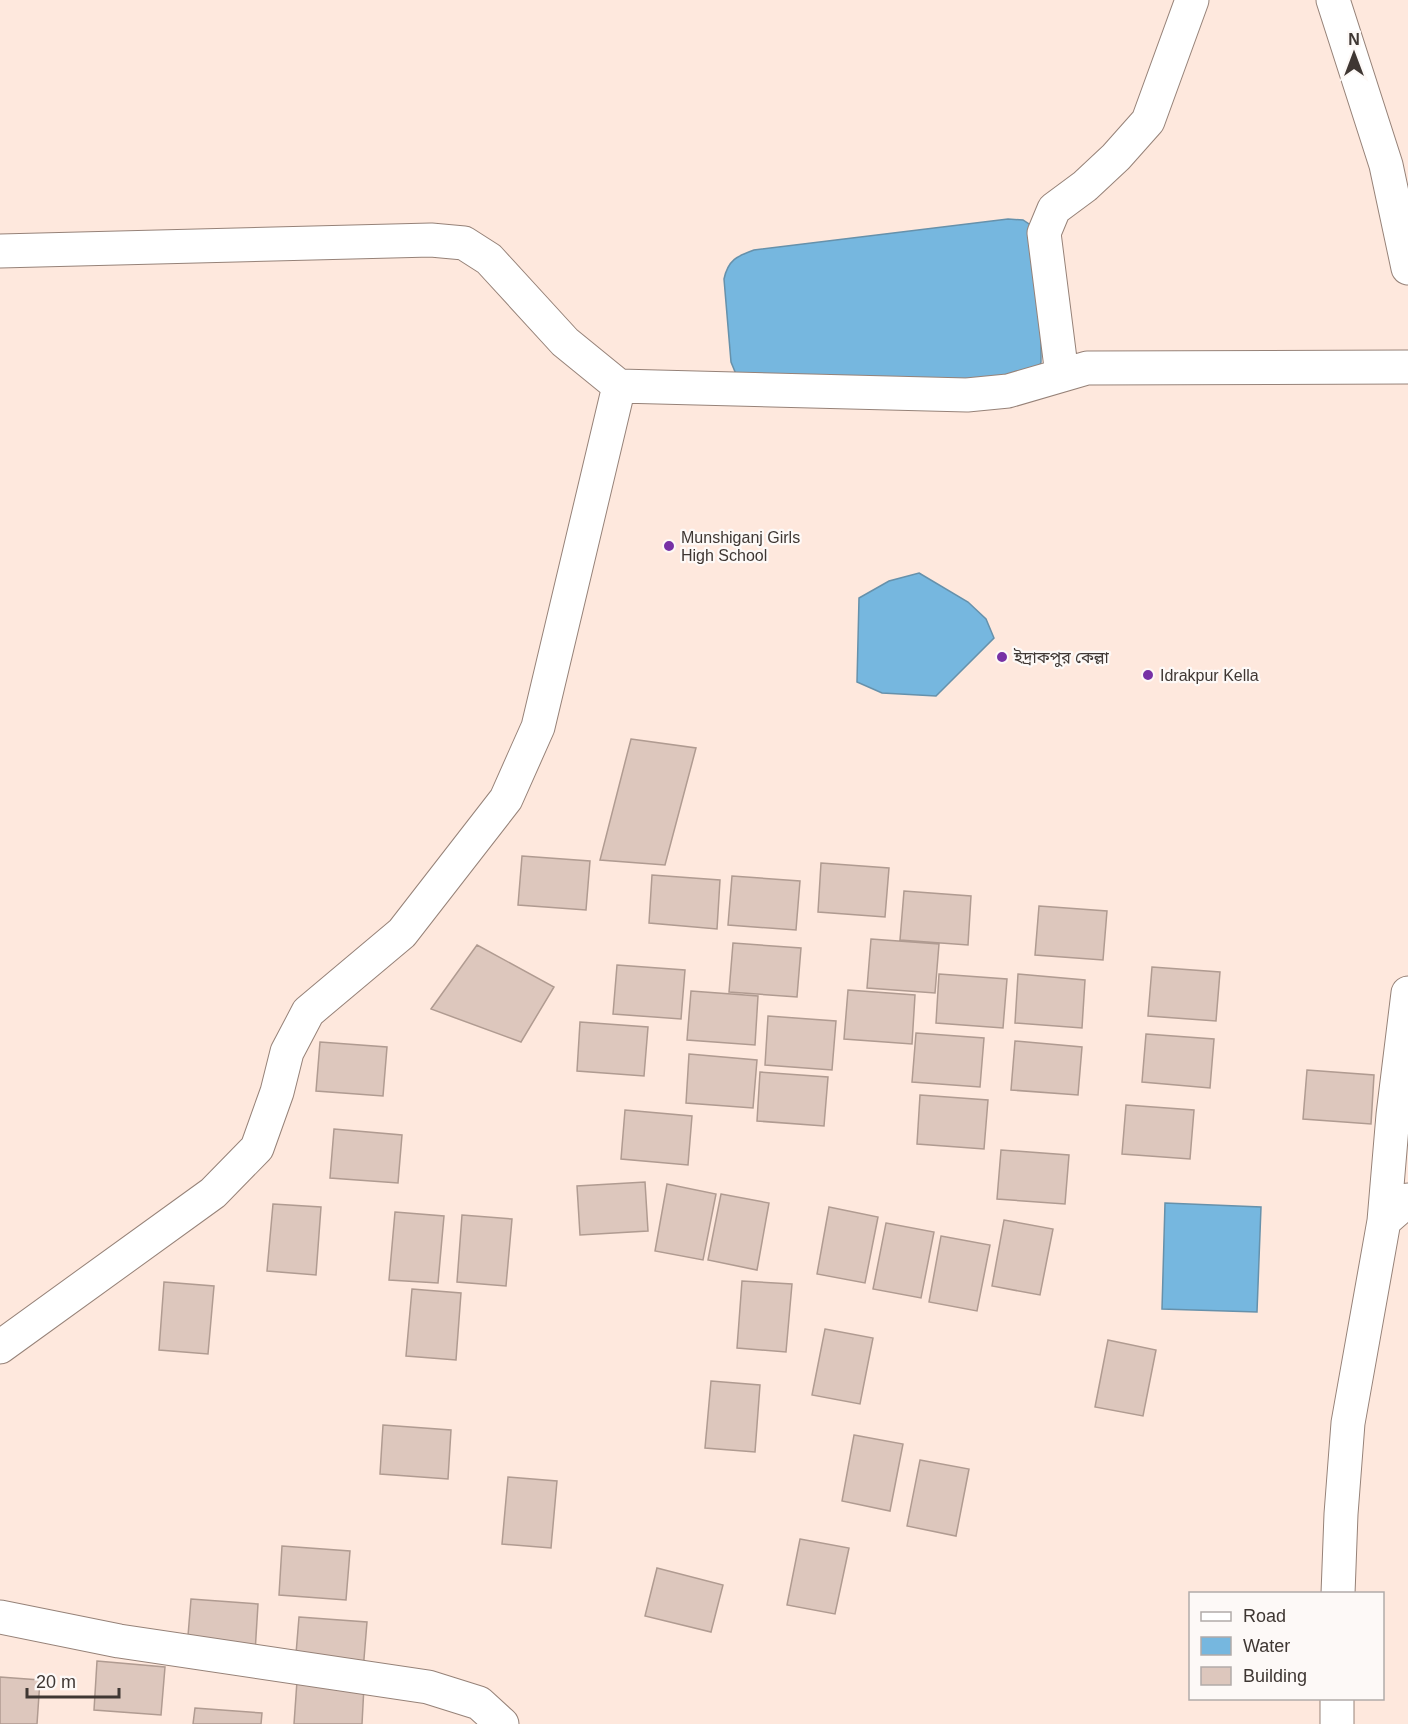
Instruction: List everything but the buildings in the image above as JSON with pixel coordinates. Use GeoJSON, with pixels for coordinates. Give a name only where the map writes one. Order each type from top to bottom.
{"type":"FeatureCollection","features":[{"type":"Feature","properties":{"kind":"street"},"geometry":{"type":"LineString","coordinates":[[1062,375],[1044,233],[1054,209],[1086,186],[1148,121],[1192,0]]}},
{"type":"Feature","properties":{"kind":"street"},"geometry":{"type":"LineString","coordinates":[[1333,0],[1386,165],[1408,268]]}},
{"type":"Feature","properties":{"kind":"street"},"geometry":{"type":"LineString","coordinates":[[0,251],[431,240],[464,243],[489,259],[565,342],[619,386],[967,395],[1008,391],[1087,368],[1408,367]]}},
{"type":"Feature","properties":{"kind":"street"},"geometry":{"type":"LineString","coordinates":[[0,1347],[213,1192],[257,1148],[277,1092],[287,1052],[308,1012],[402,933],[506,799],[538,727],[619,386]]}},
{"type":"Feature","properties":{"kind":"street"},"geometry":{"type":"LineString","coordinates":[[1338,1592],[1348,1424],[1384,1221],[1393,1114],[1408,993]]}},
{"type":"Feature","properties":{"kind":"street"},"geometry":{"type":"LineString","coordinates":[[1384,1221],[1408,1200]]}},
{"type":"Feature","properties":{"kind":"street"},"geometry":{"type":"LineString","coordinates":[[0,1617],[119,1641],[428,1687],[479,1703],[502,1724]]}},
{"type":"Feature","properties":{"kind":"street"},"geometry":{"type":"LineString","coordinates":[[1337,1700],[1337,1724]]}},
{"type":"Feature","properties":{"kind":"water"},"geometry":{"type":"Polygon","coordinates":[[[1008,219],[1023,220],[1032,226],[1041,332],[1041,362],[1036,376],[1025,384],[738,379],[731,362],[724,279],[728,267],[738,257],[754,250],[1008,219]]]}},
{"type":"Feature","properties":{"kind":"water"},"geometry":{"type":"Polygon","coordinates":[[[919,573],[968,602],[986,619],[994,638],[936,696],[882,693],[857,682],[859,598],[889,581],[919,573]]]}},
{"type":"Feature","properties":{"kind":"water"},"geometry":{"type":"Polygon","coordinates":[[[1165,1203],[1261,1207],[1257,1312],[1162,1309],[1165,1203]]]}},
{"type":"Feature","properties":{"kind":"place","name":"Munshiganj Girls High School"},"geometry":{"type":"Point","coordinates":[669,546]}},
{"type":"Feature","properties":{"kind":"place","name":"ইদ্রাকপুর কেল্লা"},"geometry":{"type":"Point","coordinates":[1002,657]}},
{"type":"Feature","properties":{"kind":"place","name":"Idrakpur Kella"},"geometry":{"type":"Point","coordinates":[1148,675]}}]}
